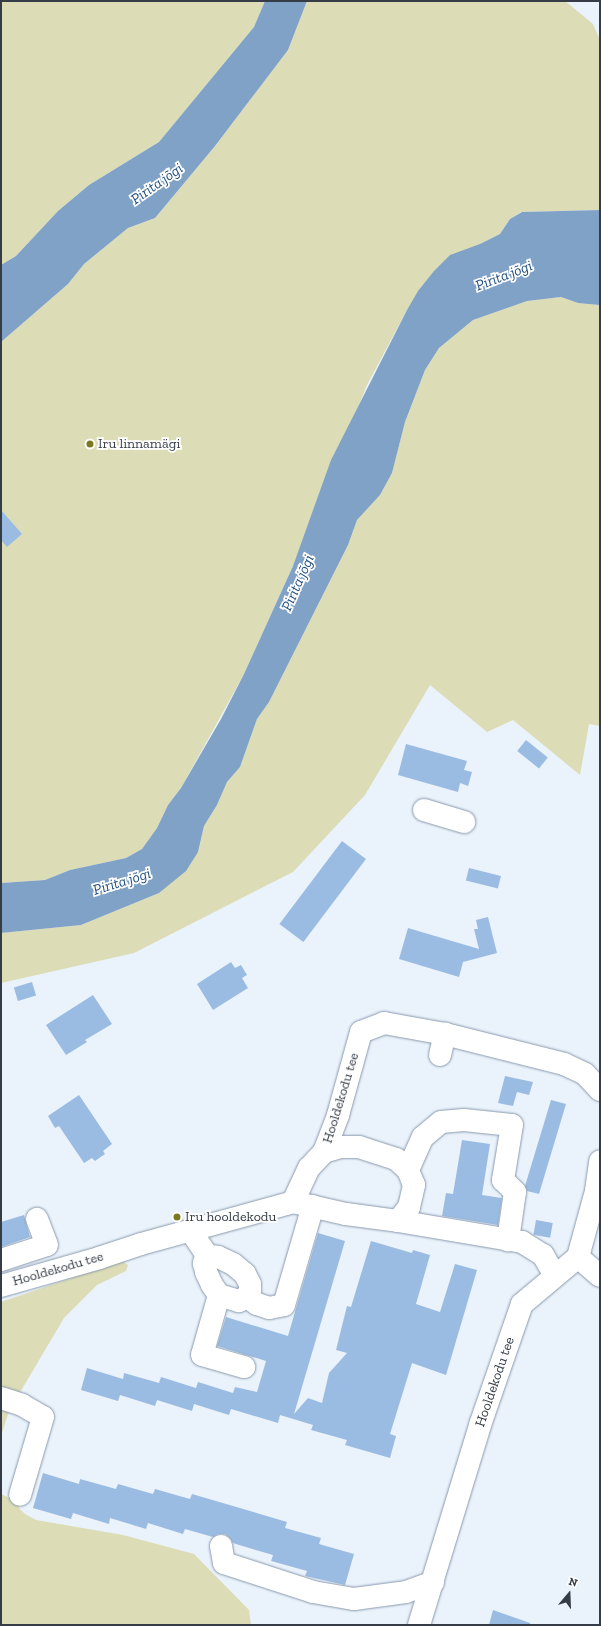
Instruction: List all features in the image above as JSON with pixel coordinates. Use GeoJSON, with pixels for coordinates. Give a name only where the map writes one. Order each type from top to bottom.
{"type":"FeatureCollection","features":[{"type":"Feature","properties":{"kind":"street"},"geometry":{"type":"LineString","coordinates":[[424,810],[464,822]]}},
{"type":"Feature","properties":{"kind":"street","name":"Hooldekodu tee"},"geometry":{"type":"LineString","coordinates":[[9,1283],[190,1230],[303,1204],[309,1168],[324,1152],[338,1115],[361,1032],[384,1023],[445,1034],[564,1064],[584,1074],[600,1090]]}},
{"type":"Feature","properties":{"kind":"street"},"geometry":{"type":"LineString","coordinates":[[440,1055],[445,1034]]}},
{"type":"Feature","properties":{"kind":"street"},"geometry":{"type":"LineString","coordinates":[[408,1170],[423,1137],[441,1122],[464,1120],[512,1125],[503,1180],[515,1192],[508,1240]]}},
{"type":"Feature","properties":{"kind":"street"},"geometry":{"type":"LineString","coordinates":[[324,1152],[341,1147],[359,1147],[396,1159],[408,1170],[414,1185],[409,1207],[398,1221]]}},
{"type":"Feature","properties":{"kind":"street"},"geometry":{"type":"LineString","coordinates":[[600,1161],[596,1191],[578,1257],[600,1276]]}},
{"type":"Feature","properties":{"kind":"street"},"geometry":{"type":"LineString","coordinates":[[247,1297],[257,1304],[270,1308],[284,1305],[303,1204],[353,1215],[522,1242],[543,1255],[555,1276]]}},
{"type":"Feature","properties":{"kind":"street"},"geometry":{"type":"LineString","coordinates":[[9,1283],[6,1258],[47,1245],[37,1219]]}},
{"type":"Feature","properties":{"kind":"street"},"geometry":{"type":"LineString","coordinates":[[190,1230],[207,1255]]}},
{"type":"Feature","properties":{"kind":"street"},"geometry":{"type":"LineString","coordinates":[[207,1255],[218,1256],[233,1264],[245,1274],[250,1284],[250,1290],[247,1297],[239,1301],[219,1295],[212,1286],[206,1272],[204,1263],[207,1255]]}},
{"type":"Feature","properties":{"kind":"street","name":"Hooldekodu tee"},"geometry":{"type":"LineString","coordinates":[[419,1625],[480,1425],[522,1304],[578,1257]]}},
{"type":"Feature","properties":{"kind":"street"},"geometry":{"type":"LineString","coordinates":[[219,1295],[202,1355],[244,1367]]}},
{"type":"Feature","properties":{"kind":"street"},"geometry":{"type":"LineString","coordinates":[[1,1398],[22,1405],[43,1417],[20,1495]]}},
{"type":"Feature","properties":{"kind":"street"},"geometry":{"type":"LineString","coordinates":[[221,1546],[224,1563],[313,1592],[354,1599],[406,1592],[432,1582]]}},
{"type":"Feature","properties":{"kind":"green space"},"geometry":{"type":"Polygon","coordinates":[[[1,1],[265,1],[254,27],[159,142],[89,185],[58,211],[16,256],[1,265],[1,1]]]}},
{"type":"Feature","properties":{"kind":"green space"},"geometry":{"type":"Polygon","coordinates":[[[307,1],[565,1],[593,24],[600,40],[600,210],[521,212],[510,219],[500,234],[480,244],[407,310],[367,385],[293,566],[244,674],[181,788],[168,805],[157,828],[142,849],[126,858],[70,870],[45,880],[1,883],[1,342],[68,284],[84,264],[128,228],[155,218],[215,146],[288,50],[307,1]]]}},
{"type":"Feature","properties":{"kind":"green space"},"geometry":{"type":"Polygon","coordinates":[[[561,297],[578,303],[599,305],[600,307],[600,726],[589,724],[580,775],[513,720],[487,732],[430,685],[365,795],[293,872],[134,953],[1,983],[1,933],[81,925],[159,893],[198,852],[204,826],[217,805],[227,782],[240,767],[257,719],[269,702],[348,545],[357,520],[380,495],[392,473],[405,422],[425,370],[439,348],[473,320],[527,301],[561,297]]]}},
{"type":"Feature","properties":{"kind":"green space"},"geometry":{"type":"Polygon","coordinates":[[[122,1261],[128,1265],[126,1271],[97,1285],[64,1318],[9,1411],[1,1436],[1,1302],[122,1261]]]}},
{"type":"Feature","properties":{"kind":"green space"},"geometry":{"type":"Polygon","coordinates":[[[1,1494],[18,1502],[19,1508],[25,1514],[36,1520],[123,1535],[194,1554],[249,1610],[251,1625],[1,1625],[1,1494]]]}},
{"type":"Feature","properties":{"kind":"water","name":"Pirita jõgi"},"geometry":{"type":"Polygon","coordinates":[[[265,1],[307,1],[288,50],[215,146],[155,218],[128,228],[84,264],[68,284],[1,342],[1,265],[16,256],[58,211],[89,185],[159,142],[254,27],[265,1]]]}},
{"type":"Feature","properties":{"kind":"water","name":"Pirita jõgi"},"geometry":{"type":"Polygon","coordinates":[[[600,210],[600,307],[599,305],[578,303],[561,297],[527,301],[473,320],[439,348],[425,370],[405,422],[392,473],[380,495],[357,520],[348,545],[269,702],[257,719],[240,767],[227,782],[217,805],[204,826],[198,852],[186,871],[159,893],[81,925],[1,933],[1,883],[45,880],[70,870],[126,858],[142,849],[157,828],[168,805],[181,788],[221,719],[244,674],[293,566],[331,460],[407,310],[418,291],[434,271],[450,255],[480,244],[500,234],[510,219],[522,212],[600,210]]]}},
{"type":"Feature","properties":{"kind":"building"},"geometry":{"type":"Polygon","coordinates":[[[1,510],[22,534],[7,547],[1,540],[1,510]]]}},
{"type":"Feature","properties":{"kind":"building"},"geometry":{"type":"Polygon","coordinates":[[[526,740],[548,758],[539,769],[517,751],[526,740]]]}},
{"type":"Feature","properties":{"kind":"building"},"geometry":{"type":"Polygon","coordinates":[[[406,744],[467,761],[464,770],[472,772],[468,786],[460,783],[458,792],[398,775],[406,744]]]}},
{"type":"Feature","properties":{"kind":"building"},"geometry":{"type":"Polygon","coordinates":[[[342,841],[366,859],[303,942],[279,924],[342,841]]]}},
{"type":"Feature","properties":{"kind":"building"},"geometry":{"type":"Polygon","coordinates":[[[469,868],[501,876],[498,889],[466,881],[469,868]]]}},
{"type":"Feature","properties":{"kind":"building"},"geometry":{"type":"Polygon","coordinates":[[[488,917],[497,953],[463,962],[459,977],[399,959],[408,928],[479,949],[474,929],[478,929],[476,920],[488,917]]]}},
{"type":"Feature","properties":{"kind":"building"},"geometry":{"type":"Polygon","coordinates":[[[231,962],[235,968],[241,965],[247,975],[242,978],[248,988],[213,1010],[197,984],[231,962]]]}},
{"type":"Feature","properties":{"kind":"building"},"geometry":{"type":"Polygon","coordinates":[[[32,982],[36,995],[18,1001],[14,988],[32,982]]]}},
{"type":"Feature","properties":{"kind":"building"},"geometry":{"type":"Polygon","coordinates":[[[93,995],[112,1024],[85,1040],[87,1042],[66,1055],[46,1025],[93,995]]]}},
{"type":"Feature","properties":{"kind":"building"},"geometry":{"type":"Polygon","coordinates":[[[505,1076],[533,1082],[529,1095],[517,1092],[513,1106],[498,1103],[505,1076]]]}},
{"type":"Feature","properties":{"kind":"building"},"geometry":{"type":"Polygon","coordinates":[[[79,1095],[112,1144],[103,1151],[105,1154],[95,1161],[92,1158],[84,1163],[59,1126],[55,1128],[48,1116],[79,1095]]]}},
{"type":"Feature","properties":{"kind":"building"},"geometry":{"type":"Polygon","coordinates":[[[551,1100],[566,1104],[539,1194],[527,1191],[525,1186],[551,1100]]]}},
{"type":"Feature","properties":{"kind":"building"},"geometry":{"type":"Polygon","coordinates":[[[462,1140],[490,1144],[482,1195],[502,1198],[498,1225],[442,1216],[446,1193],[453,1194],[462,1140]]]}},
{"type":"Feature","properties":{"kind":"building"},"geometry":{"type":"Polygon","coordinates":[[[24,1215],[30,1237],[1,1247],[1,1222],[24,1215]]]}},
{"type":"Feature","properties":{"kind":"building"},"geometry":{"type":"Polygon","coordinates":[[[536,1220],[553,1223],[550,1238],[533,1235],[536,1220]]]}},
{"type":"Feature","properties":{"kind":"building"},"geometry":{"type":"Polygon","coordinates":[[[318,1233],[345,1241],[294,1414],[308,1398],[322,1403],[329,1373],[347,1353],[336,1350],[347,1306],[351,1307],[371,1241],[412,1253],[413,1250],[430,1255],[416,1304],[440,1312],[455,1264],[477,1270],[446,1375],[412,1363],[390,1434],[396,1436],[390,1458],[345,1445],[347,1440],[311,1430],[313,1425],[280,1415],[278,1423],[231,1409],[229,1415],[194,1404],[192,1411],[157,1400],[155,1406],[120,1395],[118,1401],[81,1390],[87,1368],[123,1379],[124,1373],[159,1383],[161,1377],[196,1388],[198,1382],[233,1393],[235,1387],[257,1392],[266,1361],[217,1346],[226,1317],[288,1336],[318,1233]]]}},
{"type":"Feature","properties":{"kind":"building"},"geometry":{"type":"Polygon","coordinates":[[[43,1473],[79,1484],[80,1479],[116,1489],[118,1484],[153,1494],[155,1489],[190,1499],[192,1494],[287,1522],[285,1528],[321,1538],[319,1544],[354,1554],[345,1585],[305,1576],[307,1571],[271,1561],[273,1555],[233,1543],[225,1534],[218,1534],[213,1537],[185,1529],[183,1534],[148,1523],[146,1529],[110,1518],[109,1524],[73,1513],[71,1519],[33,1508],[43,1473]]]}},
{"type":"Feature","properties":{"kind":"building"},"geometry":{"type":"Polygon","coordinates":[[[493,1610],[530,1623],[530,1625],[489,1625],[493,1610]]]}},
{"type":"Feature","properties":{"kind":"place","name":"Iru linnamägi"},"geometry":{"type":"Point","coordinates":[90,444]}},
{"type":"Feature","properties":{"kind":"place","name":"Iru hooldekodu"},"geometry":{"type":"Point","coordinates":[177,1217]}}]}
